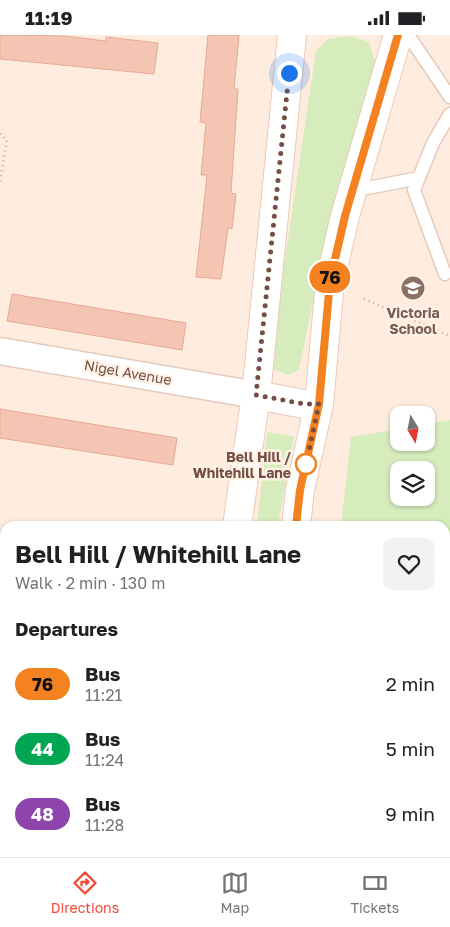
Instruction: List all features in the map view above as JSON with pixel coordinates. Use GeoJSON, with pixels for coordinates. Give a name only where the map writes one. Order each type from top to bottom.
{"type":"FeatureCollection","features":[{"type":"Feature","properties":{"kind":"main road"},"geometry":{"type":"LineString","coordinates":[[238,521],[256,395],[292,35]]}},
{"type":"Feature","properties":{"kind":"main road"},"geometry":{"type":"LineString","coordinates":[[297,521],[300,490],[319,404],[330,281],[352,191],[398,35]]}},
{"type":"Feature","properties":{"kind":"main road"},"geometry":{"type":"LineString","coordinates":[[256,395],[304,404],[319,404]]}},
{"type":"Feature","properties":{"kind":"street","name":"Nigel Avenue"},"geometry":{"type":"LineString","coordinates":[[0,351],[256,395]]}},
{"type":"Feature","properties":{"kind":"lane"},"geometry":{"type":"LineString","coordinates":[[408,35],[450,97]]}},
{"type":"Feature","properties":{"kind":"lane"},"geometry":{"type":"LineString","coordinates":[[444,273],[414,190],[434,143],[450,114]]}},
{"type":"Feature","properties":{"kind":"lane"},"geometry":{"type":"LineString","coordinates":[[352,191],[419,178]]}},
{"type":"Feature","properties":{"kind":"path"},"geometry":{"type":"LineString","coordinates":[[0,134],[8,139],[0,180]]}},
{"type":"Feature","properties":{"kind":"path"},"geometry":{"type":"LineString","coordinates":[[364,299],[450,336]]}},
{"type":"Feature","properties":{"kind":"green space"},"geometry":{"type":"Polygon","coordinates":[[[350,36],[369,42],[375,62],[324,249],[299,370],[289,375],[269,367],[316,51],[328,39],[350,36]]]}},
{"type":"Feature","properties":{"kind":"green space"},"geometry":{"type":"Polygon","coordinates":[[[450,420],[450,521],[342,521],[351,437],[390,430],[390,451],[435,451],[435,422],[450,420]]]}},
{"type":"Feature","properties":{"kind":"green space"},"geometry":{"type":"Polygon","coordinates":[[[267,432],[294,436],[279,521],[258,521],[267,432]]]}},
{"type":"Feature","properties":{"kind":"building"},"geometry":{"type":"Polygon","coordinates":[[[0,35],[65,36],[106,41],[106,37],[158,43],[154,74],[0,59],[0,35]]]}},
{"type":"Feature","properties":{"kind":"building"},"geometry":{"type":"Polygon","coordinates":[[[208,35],[239,35],[234,89],[238,89],[231,193],[236,194],[232,229],[228,228],[221,279],[196,277],[207,175],[201,175],[206,123],[200,122],[208,35]]]}},
{"type":"Feature","properties":{"kind":"building"},"geometry":{"type":"Polygon","coordinates":[[[12,294],[186,323],[182,350],[7,321],[12,294]]]}},
{"type":"Feature","properties":{"kind":"building"},"geometry":{"type":"Polygon","coordinates":[[[0,409],[177,438],[173,465],[0,438],[0,409]]]}},
{"type":"Feature","properties":{"kind":"bus line","name":"76"},"geometry":{"type":"LineString","coordinates":[[297,521],[300,490],[319,404],[330,281],[345,216],[398,35]]}},
{"type":"Feature","properties":{"kind":"place","name":"Victoria School"},"geometry":{"type":"Point","coordinates":[413,288]}},
{"type":"Feature","properties":{"kind":"place","name":"Bell Hill / Whitehill Lane"},"geometry":{"type":"Point","coordinates":[306,464]}},
{"type":"Feature","properties":{"kind":"route"},"geometry":{"type":"LineString","coordinates":[[289,73],[256,395],[304,404],[319,404],[306,464]]}}]}
